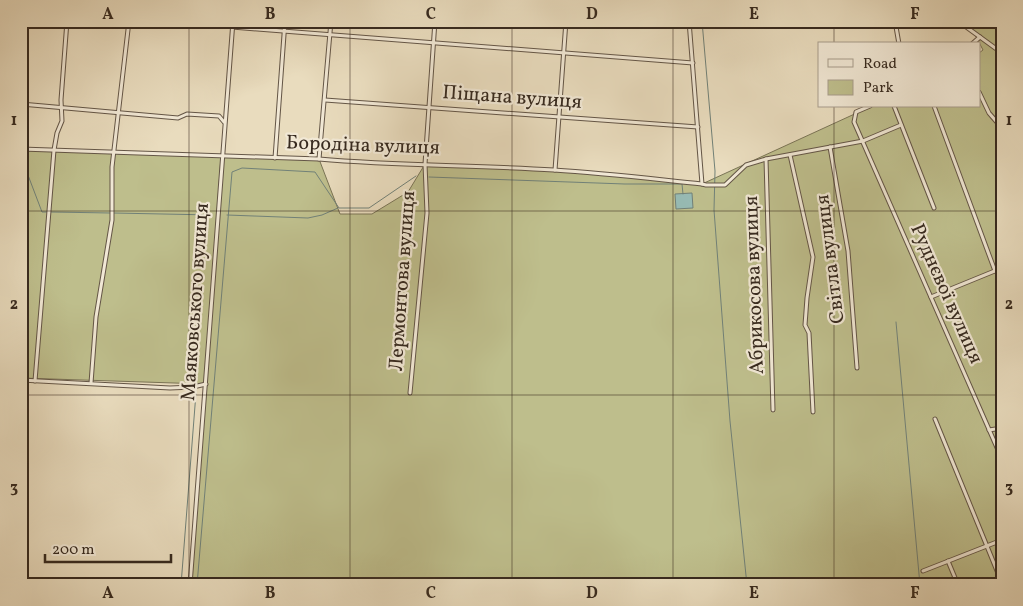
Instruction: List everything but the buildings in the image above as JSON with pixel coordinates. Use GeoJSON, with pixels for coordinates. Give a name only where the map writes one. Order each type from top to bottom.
{"type":"FeatureCollection","features":[{"type":"Feature","properties":{"kind":"street"},"geometry":{"type":"LineString","coordinates":[[35,381],[54,150],[57,133],[62,121],[61,107],[67,21]]}},
{"type":"Feature","properties":{"kind":"street"},"geometry":{"type":"LineString","coordinates":[[91,383],[96,317],[112,220],[112,167],[129,21]]}},
{"type":"Feature","properties":{"kind":"street","name":"Маяковського вулиця"},"geometry":{"type":"LineString","coordinates":[[190,585],[233,21]]}},
{"type":"Feature","properties":{"kind":"street"},"geometry":{"type":"LineString","coordinates":[[275,158],[285,21]]}},
{"type":"Feature","properties":{"kind":"street"},"geometry":{"type":"LineString","coordinates":[[318,159],[331,21]]}},
{"type":"Feature","properties":{"kind":"street","name":"Лермонтова вулиця"},"geometry":{"type":"LineString","coordinates":[[410,393],[427,213],[425,164],[435,21]]}},
{"type":"Feature","properties":{"kind":"street"},"geometry":{"type":"LineString","coordinates":[[555,170],[566,21]]}},
{"type":"Feature","properties":{"kind":"street"},"geometry":{"type":"LineString","coordinates":[[689,21],[704,184],[725,185],[746,165],[766,159],[863,141],[901,125]]}},
{"type":"Feature","properties":{"kind":"street"},"geometry":{"type":"LineString","coordinates":[[895,21],[898,42]]}},
{"type":"Feature","properties":{"kind":"street"},"geometry":{"type":"LineString","coordinates":[[958,21],[1002,53]]}},
{"type":"Feature","properties":{"kind":"street"},"geometry":{"type":"LineString","coordinates":[[232,27],[692,63]]}},
{"type":"Feature","properties":{"kind":"street"},"geometry":{"type":"LineString","coordinates":[[974,42],[980,37]]}},
{"type":"Feature","properties":{"kind":"street"},"geometry":{"type":"LineString","coordinates":[[980,94],[989,113],[1002,128]]}},
{"type":"Feature","properties":{"kind":"street","name":"Піщана вулиця"},"geometry":{"type":"LineString","coordinates":[[325,100],[698,127]]}},
{"type":"Feature","properties":{"kind":"street"},"geometry":{"type":"LineString","coordinates":[[21,104],[178,118],[187,114],[219,116],[225,123]]}},
{"type":"Feature","properties":{"kind":"street","name":"Руднєвої вулиця"},"geometry":{"type":"LineString","coordinates":[[865,108],[856,112],[854,122],[1001,457]]}},
{"type":"Feature","properties":{"kind":"street"},"geometry":{"type":"LineString","coordinates":[[895,108],[934,208]]}},
{"type":"Feature","properties":{"kind":"street"},"geometry":{"type":"LineString","coordinates":[[935,108],[995,270]]}},
{"type":"Feature","properties":{"kind":"street","name":"Світла вулиця"},"geometry":{"type":"LineString","coordinates":[[830,147],[848,250],[857,368]]}},
{"type":"Feature","properties":{"kind":"street","name":"Бородіна вулиця"},"geometry":{"type":"LineString","coordinates":[[21,150],[318,159],[361,163],[555,170],[704,184]]}},
{"type":"Feature","properties":{"kind":"street"},"geometry":{"type":"LineString","coordinates":[[790,155],[813,257],[806,298],[806,325],[809,333],[813,412]]}},
{"type":"Feature","properties":{"kind":"street","name":"Абрикосова вулиця"},"geometry":{"type":"LineString","coordinates":[[766,159],[773,410]]}},
{"type":"Feature","properties":{"kind":"street"},"geometry":{"type":"LineString","coordinates":[[931,297],[1002,268]]}},
{"type":"Feature","properties":{"kind":"street"},"geometry":{"type":"LineString","coordinates":[[21,380],[170,388],[193,387],[206,384]]}},
{"type":"Feature","properties":{"kind":"street"},"geometry":{"type":"LineString","coordinates":[[935,419],[1002,583]]}},
{"type":"Feature","properties":{"kind":"street"},"geometry":{"type":"LineString","coordinates":[[989,430],[1002,428]]}},
{"type":"Feature","properties":{"kind":"street"},"geometry":{"type":"LineString","coordinates":[[923,571],[1002,540]]}},
{"type":"Feature","properties":{"kind":"street"},"geometry":{"type":"LineString","coordinates":[[948,561],[958,585]]}},
{"type":"Feature","properties":{"kind":"green space"},"geometry":{"type":"Polygon","coordinates":[[[968,21],[1002,21],[1002,585],[191,585],[223,156],[319,159],[340,214],[372,214],[408,192],[425,164],[555,170],[702,184],[868,108],[980,108],[980,52],[983,50],[968,21]]]}},
{"type":"Feature","properties":{"kind":"green space"},"geometry":{"type":"Polygon","coordinates":[[[21,149],[221,157],[205,384],[21,378],[21,149]]]}},
{"type":"Feature","properties":{"kind":"water"},"geometry":{"type":"Polygon","coordinates":[[[692,193],[693,208],[676,209],[675,194],[692,193]]]}},
{"type":"Feature","properties":{"kind":"waterway"},"geometry":{"type":"LineString","coordinates":[[702,21],[715,171],[714,210],[730,421],[747,585]]}},
{"type":"Feature","properties":{"kind":"waterway"},"geometry":{"type":"LineString","coordinates":[[21,162],[23,162],[42,212],[47,212]]}},
{"type":"Feature","properties":{"kind":"waterway"},"geometry":{"type":"LineString","coordinates":[[197,585],[232,172],[242,168],[315,172],[339,208],[369,208],[416,176]]}},
{"type":"Feature","properties":{"kind":"waterway"},"geometry":{"type":"LineString","coordinates":[[429,177],[625,184],[682,184],[683,194]]}},
{"type":"Feature","properties":{"kind":"waterway"},"geometry":{"type":"LineString","coordinates":[[227,215],[308,218],[322,215],[338,208]]}},
{"type":"Feature","properties":{"kind":"waterway"},"geometry":{"type":"LineString","coordinates":[[51,212],[110,213]]}},
{"type":"Feature","properties":{"kind":"waterway"},"geometry":{"type":"LineString","coordinates":[[113,213],[212,215]]}},
{"type":"Feature","properties":{"kind":"waterway"},"geometry":{"type":"LineString","coordinates":[[896,322],[920,585]]}},
{"type":"Feature","properties":{"kind":"waterway"},"geometry":{"type":"LineString","coordinates":[[181,585],[196,393]]}}]}
